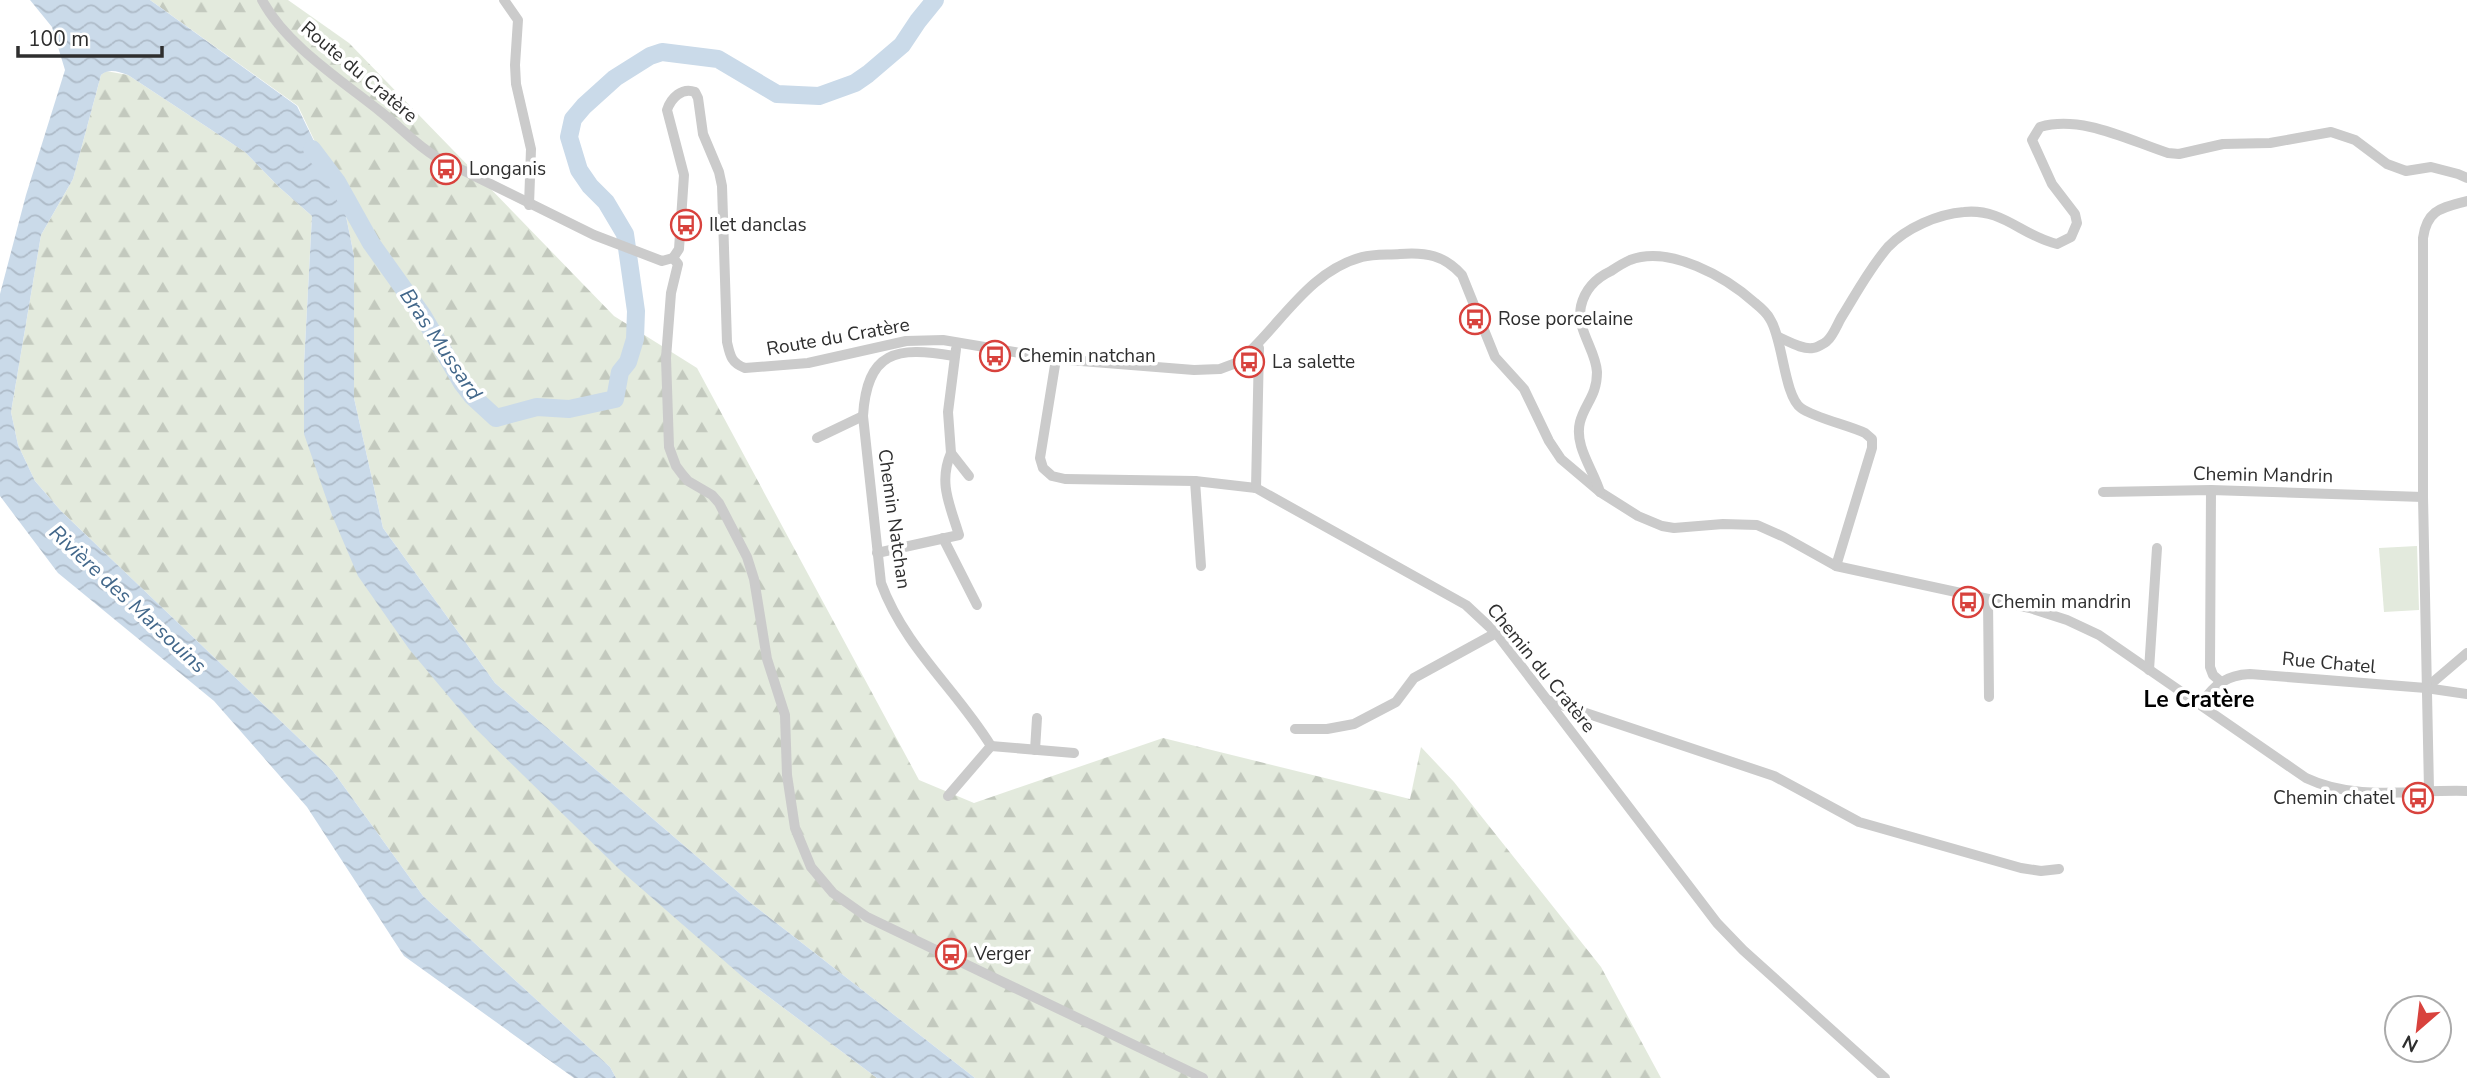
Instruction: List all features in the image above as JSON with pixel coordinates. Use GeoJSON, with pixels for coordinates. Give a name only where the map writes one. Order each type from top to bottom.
{"type":"FeatureCollection","features":[{"type":"Feature","properties":{"kind":"street","name":"Route du Cratère"},"geometry":{"type":"LineString","coordinates":[[262,0],[271,16],[290,38],[393,122],[417,145],[529,205],[594,235],[663,261],[673,258],[679,249],[684,175],[667,110],[681,91],[695,92],[703,134],[722,186],[727,342],[731,359],[736,365],[754,369],[777,367],[808,363],[906,341],[943,340],[1056,359],[1194,370],[1220,369],[1236,363],[1257,345],[1301,295],[1328,272],[1365,256],[1423,252],[1435,255],[1455,267],[1462,275],[1491,350],[1500,365],[1524,389],[1549,441],[1562,459],[1600,492],[1638,516],[1674,528],[1757,525],[1836,566],[2030,608],[2067,620],[2099,635],[2306,778],[2323,786],[2371,793],[2467,791]]}},
{"type":"Feature","properties":{"kind":"street"},"geometry":{"type":"LineString","coordinates":[[504,0],[518,20],[516,84],[531,149],[529,205]]}},
{"type":"Feature","properties":{"kind":"street"},"geometry":{"type":"LineString","coordinates":[[1778,337],[1813,349],[1828,341],[1871,269],[1890,245],[1918,226],[1941,215],[1965,211],[1988,212],[2013,222],[2043,240],[2057,244],[2071,237],[2077,223],[2075,215],[2052,184],[2032,141],[2040,127],[2057,122],[2087,126],[2168,153],[2179,154],[2223,144],[2270,143],[2331,132],[2355,140],[2387,164],[2406,171],[2431,167],[2467,178]]}},
{"type":"Feature","properties":{"kind":"street"},"geometry":{"type":"LineString","coordinates":[[2430,790],[2423,497],[2424,229],[2429,217],[2437,211],[2467,201]]}},
{"type":"Feature","properties":{"kind":"street"},"geometry":{"type":"LineString","coordinates":[[1600,492],[1579,436],[1580,420],[1595,393],[1597,370],[1580,319],[1581,305],[1588,290],[1600,276],[1631,260],[1651,257],[1675,259],[1698,266],[1755,302],[1770,318],[1778,337],[1792,398],[1800,407],[1865,432],[1872,439],[1872,449],[1836,566]]}},
{"type":"Feature","properties":{"kind":"street"},"geometry":{"type":"LineString","coordinates":[[673,258],[678,264],[671,293],[666,358],[669,447],[688,481],[712,495],[719,503],[747,557],[754,579],[768,659],[785,715],[787,775],[794,828],[811,867],[833,893],[867,917],[1203,1078]]}},
{"type":"Feature","properties":{"kind":"street"},"geometry":{"type":"LineString","coordinates":[[877,553],[959,535],[944,483],[944,473],[951,453],[948,412],[957,342]]}},
{"type":"Feature","properties":{"kind":"street"},"geometry":{"type":"LineString","coordinates":[[1256,488],[1257,345]]}},
{"type":"Feature","properties":{"kind":"street","name":"Chemin Natchan"},"geometry":{"type":"LineString","coordinates":[[954,356],[924,351],[903,352],[878,365],[864,393],[863,416],[881,583],[890,607],[905,634],[991,746]]}},
{"type":"Feature","properties":{"kind":"street","name":"Chemin du Cratère"},"geometry":{"type":"LineString","coordinates":[[1056,359],[1040,458],[1044,468],[1052,476],[1076,480],[1195,481],[1256,488],[1466,605],[1496,633],[1717,923],[1743,950],[1885,1078]]}},
{"type":"Feature","properties":{"kind":"street"},"geometry":{"type":"LineString","coordinates":[[817,438],[863,416]]}},
{"type":"Feature","properties":{"kind":"street"},"geometry":{"type":"LineString","coordinates":[[951,453],[969,476]]}},
{"type":"Feature","properties":{"kind":"street"},"geometry":{"type":"LineString","coordinates":[[1195,481],[1201,566]]}},
{"type":"Feature","properties":{"kind":"street"},"geometry":{"type":"LineString","coordinates":[[2201,704],[2220,681],[2213,675],[2210,667],[2211,490]]}},
{"type":"Feature","properties":{"kind":"street","name":"Chemin Mandrin"},"geometry":{"type":"LineString","coordinates":[[2102,492],[2211,490],[2423,497]]}},
{"type":"Feature","properties":{"kind":"street"},"geometry":{"type":"LineString","coordinates":[[943,538],[977,605]]}},
{"type":"Feature","properties":{"kind":"street"},"geometry":{"type":"LineString","coordinates":[[2149,670],[2157,548]]}},
{"type":"Feature","properties":{"kind":"street"},"geometry":{"type":"LineString","coordinates":[[1988,599],[1989,697]]}},
{"type":"Feature","properties":{"kind":"street"},"geometry":{"type":"LineString","coordinates":[[1295,729],[1327,729],[1354,724],[1396,702],[1414,678],[1496,633]]}},
{"type":"Feature","properties":{"kind":"street"},"geometry":{"type":"LineString","coordinates":[[2427,688],[2467,653]]}},
{"type":"Feature","properties":{"kind":"street","name":"Rue Chatel"},"geometry":{"type":"LineString","coordinates":[[2220,681],[2235,674],[2250,674],[2427,688],[2467,694]]}},
{"type":"Feature","properties":{"kind":"street"},"geometry":{"type":"LineString","coordinates":[[1546,699],[1774,776],[1859,822],[2021,868],[2041,871],[2059,869]]}},
{"type":"Feature","properties":{"kind":"street"},"geometry":{"type":"LineString","coordinates":[[1035,750],[1037,718]]}},
{"type":"Feature","properties":{"kind":"street"},"geometry":{"type":"LineString","coordinates":[[948,796],[991,746],[1074,753]]}},
{"type":"Feature","properties":{"kind":"green space"},"geometry":{"type":"Polygon","coordinates":[[[150,0],[288,0],[349,43],[614,316],[697,368],[919,780],[974,803],[1163,738],[1410,799],[1421,747],[1454,782],[1601,967],[1661,1078],[975,1078],[752,904],[495,683],[383,528],[354,398],[354,256],[343,201],[298,106],[150,0]]]}},
{"type":"Feature","properties":{"kind":"green space"},"geometry":{"type":"Polygon","coordinates":[[[106,71],[128,75],[245,152],[312,216],[304,365],[332,515],[745,979],[877,1078],[616,1078],[610,1067],[423,896],[332,770],[61,511],[35,481],[18,445],[11,412],[41,235],[73,179],[101,75],[106,71]]]}},
{"type":"Feature","properties":{"kind":"green space"},"geometry":{"type":"Polygon","coordinates":[[[2417,546],[2419,610],[2384,612],[2379,548],[2417,546]]]}},
{"type":"Feature","properties":{"kind":"water","name":"Rivière des Marsouins"},"geometry":{"type":"Polygon","coordinates":[[[30,0],[150,0],[297,106],[343,201],[354,256],[354,398],[383,528],[495,683],[752,904],[975,1078],[877,1078],[745,979],[619,869],[475,728],[409,649],[358,576],[332,515],[304,434],[304,365],[312,216],[245,152],[128,75],[114,71],[101,75],[73,179],[41,235],[11,412],[18,445],[35,481],[61,511],[332,770],[423,896],[610,1067],[616,1078],[574,1078],[404,956],[307,807],[214,701],[58,573],[0,496],[0,294],[26,195],[65,70],[52,27],[30,0]]]}},
{"type":"Feature","properties":{"kind":"waterway","name":"Bras Mussard"},"geometry":{"type":"LineString","coordinates":[[312,149],[337,182],[371,243],[423,316],[462,383],[496,418],[537,407],[569,409],[615,399],[620,372],[628,362],[635,339],[636,311],[625,234],[606,202],[579,170],[569,137],[573,119],[615,78],[650,56],[662,52],[718,59],[777,94],[819,96],[855,83],[868,74],[902,45],[935,0]]}},
{"type":"Feature","properties":{"kind":"place","name":"Longanis"},"geometry":{"type":"Point","coordinates":[446,169]}},
{"type":"Feature","properties":{"kind":"place","name":"Ilet danclas"},"geometry":{"type":"Point","coordinates":[686,225]}},
{"type":"Feature","properties":{"kind":"place","name":"Rose porcelaine"},"geometry":{"type":"Point","coordinates":[1475,319]}},
{"type":"Feature","properties":{"kind":"place","name":"Chemin natchan"},"geometry":{"type":"Point","coordinates":[995,356]}},
{"type":"Feature","properties":{"kind":"place","name":"La salette"},"geometry":{"type":"Point","coordinates":[1249,362]}},
{"type":"Feature","properties":{"kind":"place","name":"Chemin mandrin"},"geometry":{"type":"Point","coordinates":[1968,602]}},
{"type":"Feature","properties":{"kind":"place","name":"Chemin chatel"},"geometry":{"type":"Point","coordinates":[2418,798]}},
{"type":"Feature","properties":{"kind":"place","name":"Verger"},"geometry":{"type":"Point","coordinates":[951,954]}},
{"type":"Feature","properties":{"kind":"district","name":"Le Cratère"},"geometry":{"type":"Point","coordinates":[2199,699]}}]}
